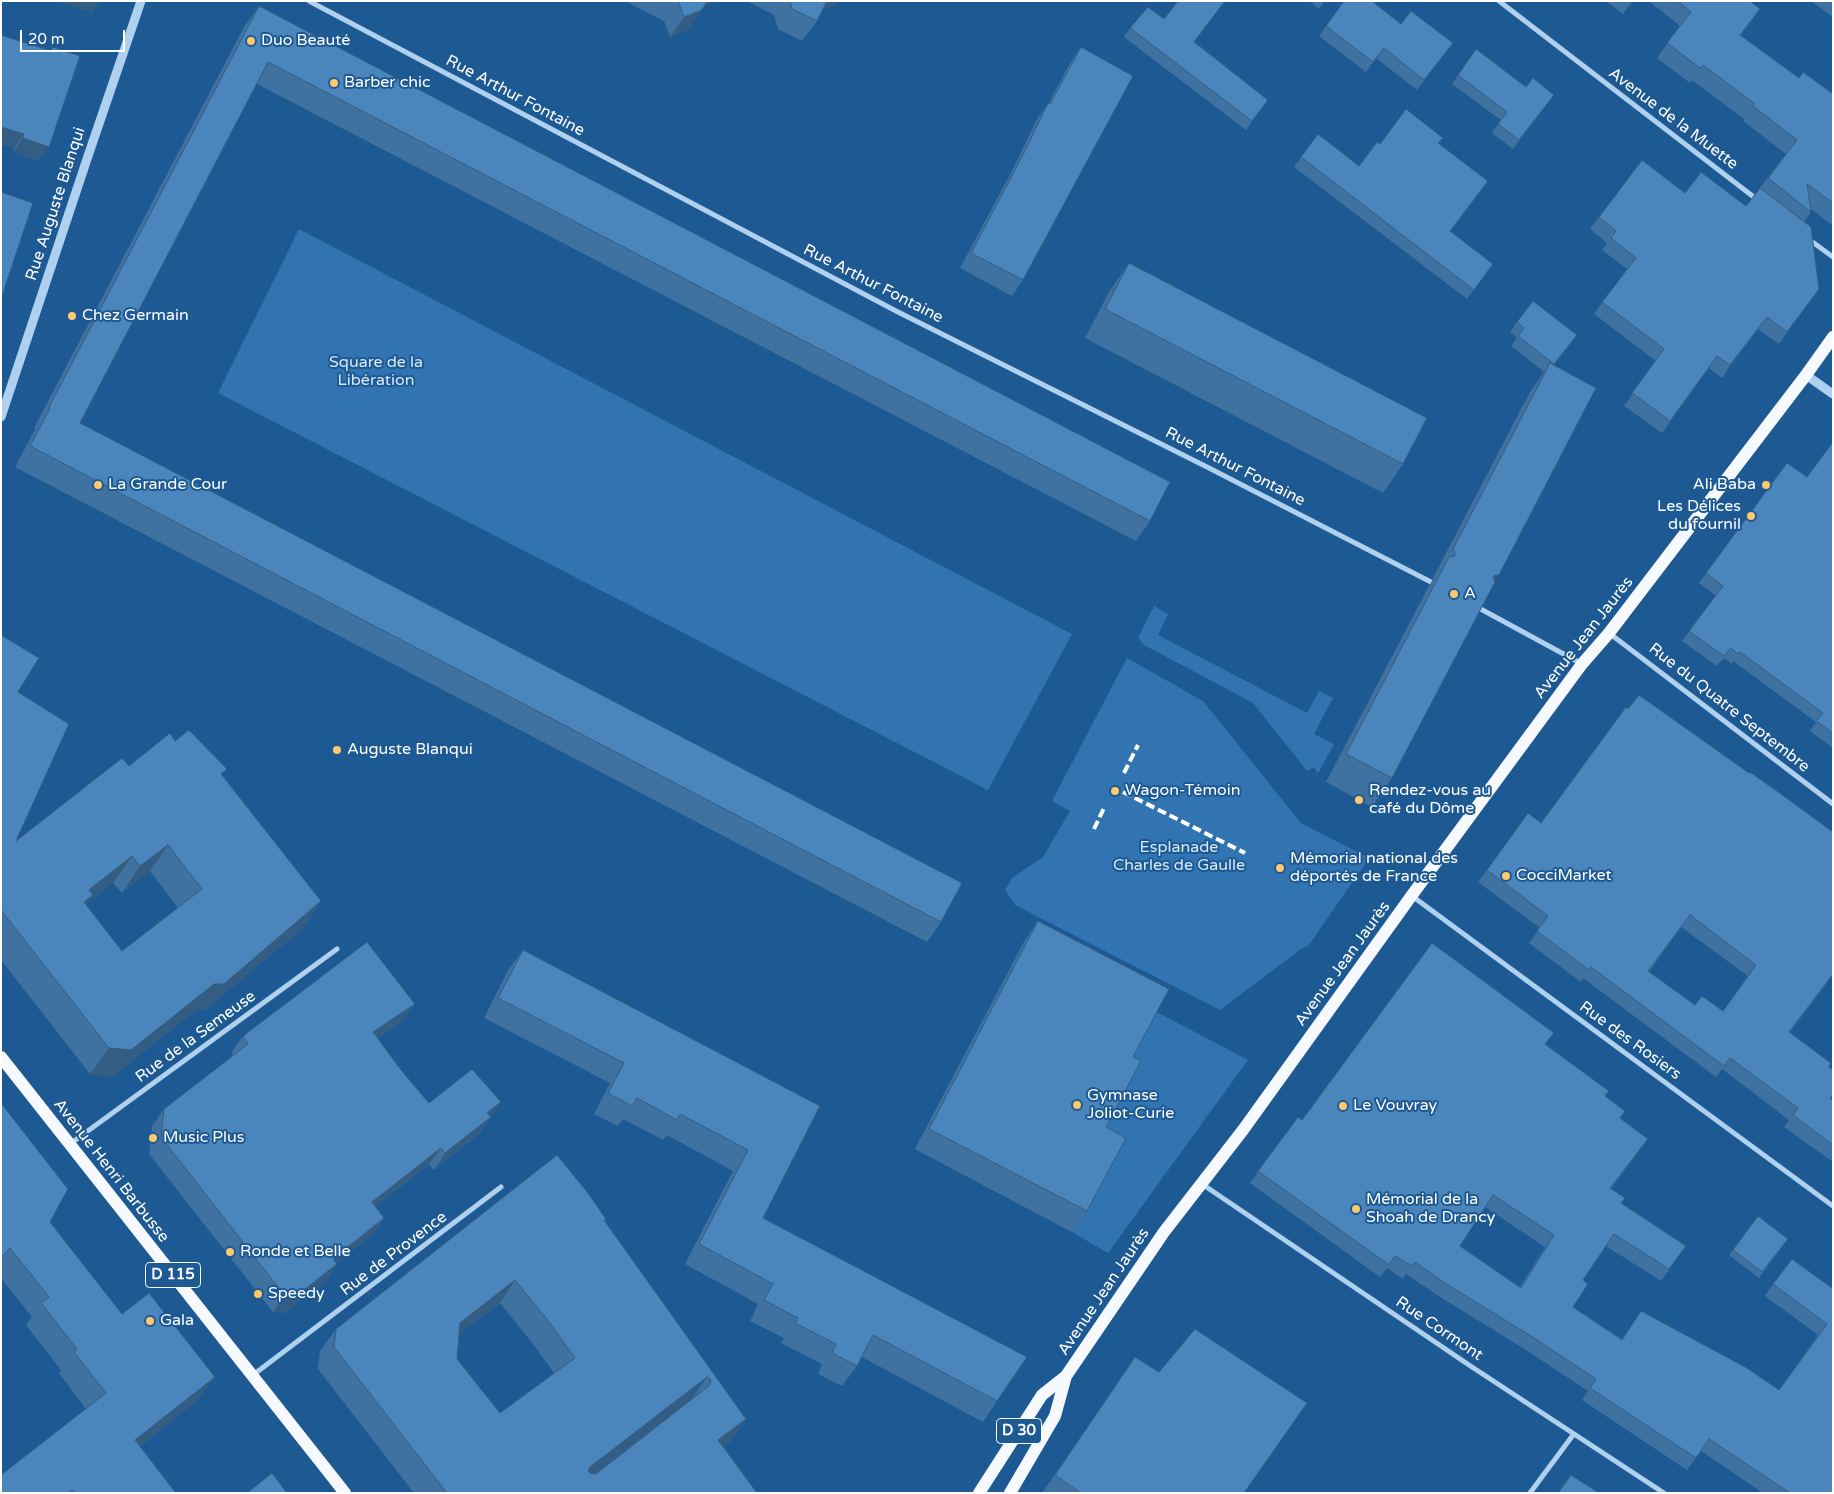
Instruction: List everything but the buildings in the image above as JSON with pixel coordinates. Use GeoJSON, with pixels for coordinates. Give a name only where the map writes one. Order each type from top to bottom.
{"type":"FeatureCollection","features":[{"type":"Feature","properties":{"kind":"main road","name":"Avenue Jean Jaurès"},"geometry":{"type":"LineString","coordinates":[[979,1493],[1042,1395],[1066,1376],[1164,1232],[1243,1130],[1582,664],[1609,633],[1833,337]]}},
{"type":"Feature","properties":{"kind":"main road","name":"Avenue Henri Barbusse"},"geometry":{"type":"LineString","coordinates":[[1,1057],[345,1493]]}},
{"type":"Feature","properties":{"kind":"main road","name":"Avenue Jean Jaurès"},"geometry":{"type":"LineString","coordinates":[[1010,1493],[1055,1416],[1066,1376]]}},
{"type":"Feature","properties":{"kind":"street","name":"Rue Auguste Blanqui"},"geometry":{"type":"LineString","coordinates":[[1,417],[141,1]]}},
{"type":"Feature","properties":{"kind":"street","name":"Rue Arthur Fontaine"},"geometry":{"type":"LineString","coordinates":[[309,1],[880,302],[1431,582]]}},
{"type":"Feature","properties":{"kind":"street","name":"Avenue de la Muette"},"geometry":{"type":"LineString","coordinates":[[1499,1],[1763,204]]}},
{"type":"Feature","properties":{"kind":"street"},"geometry":{"type":"LineString","coordinates":[[1802,233],[1833,257]]}},
{"type":"Feature","properties":{"kind":"street"},"geometry":{"type":"LineString","coordinates":[[1806,375],[1833,394]]}},
{"type":"Feature","properties":{"kind":"street"},"geometry":{"type":"LineString","coordinates":[[1477,607],[1582,664]]}},
{"type":"Feature","properties":{"kind":"street","name":"Rue du Quatre Septembre"},"geometry":{"type":"LineString","coordinates":[[1609,633],[1833,804]]}},
{"type":"Feature","properties":{"kind":"street","name":"Rue des Rosiers"},"geometry":{"type":"LineString","coordinates":[[1412,896],[1833,1206]]}},
{"type":"Feature","properties":{"kind":"street","name":"Rue de la Semeuse"},"geometry":{"type":"LineString","coordinates":[[69,1144],[337,949]]}},
{"type":"Feature","properties":{"kind":"street","name":"Rue Cormont"},"geometry":{"type":"LineString","coordinates":[[1202,1184],[1573,1435],[1664,1493]]}},
{"type":"Feature","properties":{"kind":"street","name":"Rue de Provence"},"geometry":{"type":"LineString","coordinates":[[253,1375],[502,1187]]}},
{"type":"Feature","properties":{"kind":"street"},"geometry":{"type":"LineString","coordinates":[[1530,1493],[1573,1435]]}},
{"type":"Feature","properties":{"kind":"green space","name":"Square de la Libération"},"geometry":{"type":"Polygon","coordinates":[[[299,229],[1072,634],[988,790],[218,393],[299,229]]]}},
{"type":"Feature","properties":{"kind":"green space"},"geometry":{"type":"Polygon","coordinates":[[[1154,606],[1168,614],[1158,635],[1307,713],[1319,691],[1333,698],[1314,734],[1334,744],[1319,772],[1314,767],[1307,771],[1253,703],[1144,645],[1138,638],[1154,606]]]}},
{"type":"Feature","properties":{"kind":"green space","name":"Esplanade Charles de Gaulle"},"geometry":{"type":"Polygon","coordinates":[[[1127,658],[1203,701],[1301,823],[1369,858],[1309,945],[1220,1010],[1015,905],[1005,890],[1012,878],[1043,857],[1070,811],[1052,801],[1127,658]]]}},
{"type":"Feature","properties":{"kind":"green space","name":"Gymnase Joliot-Curie"},"geometry":{"type":"Polygon","coordinates":[[[1024,942],[1248,1060],[1108,1253],[915,1149],[1024,942]]]}},
{"type":"Feature","properties":{"kind":"railway"},"geometry":{"type":"LineString","coordinates":[[1124,773],[1138,745]]}},
{"type":"Feature","properties":{"kind":"railway"},"geometry":{"type":"LineString","coordinates":[[1123,792],[1245,853]]}},
{"type":"Feature","properties":{"kind":"railway"},"geometry":{"type":"LineString","coordinates":[[1094,829],[1104,808]]}},
{"type":"Feature","properties":{"kind":"place","name":"Duo Beauté"},"geometry":{"type":"Point","coordinates":[251,41]}},
{"type":"Feature","properties":{"kind":"place","name":"Barber chic"},"geometry":{"type":"Point","coordinates":[334,83]}},
{"type":"Feature","properties":{"kind":"place","name":"Chez Germain"},"geometry":{"type":"Point","coordinates":[72,316]}},
{"type":"Feature","properties":{"kind":"place","name":"La Grande Cour"},"geometry":{"type":"Point","coordinates":[98,485]}},
{"type":"Feature","properties":{"kind":"place","name":"Ali Baba"},"geometry":{"type":"Point","coordinates":[1766,485]}},
{"type":"Feature","properties":{"kind":"place","name":"Les Délices du fournil"},"geometry":{"type":"Point","coordinates":[1751,516]}},
{"type":"Feature","properties":{"kind":"place","name":"A"},"geometry":{"type":"Point","coordinates":[1454,594]}},
{"type":"Feature","properties":{"kind":"place","name":"Auguste Blanqui"},"geometry":{"type":"Point","coordinates":[337,750]}},
{"type":"Feature","properties":{"kind":"place","name":"Wagon-Témoin"},"geometry":{"type":"Point","coordinates":[1115,791]}},
{"type":"Feature","properties":{"kind":"place","name":"Rendez-vous au café du Dôme"},"geometry":{"type":"Point","coordinates":[1359,800]}},
{"type":"Feature","properties":{"kind":"place","name":"Mémorial national des déportés de France"},"geometry":{"type":"Point","coordinates":[1280,868]}},
{"type":"Feature","properties":{"kind":"place","name":"CocciMarket"},"geometry":{"type":"Point","coordinates":[1506,876]}},
{"type":"Feature","properties":{"kind":"place","name":"Gymnase Joliot-Curie"},"geometry":{"type":"Point","coordinates":[1077,1105]}},
{"type":"Feature","properties":{"kind":"place","name":"Le Vouvray"},"geometry":{"type":"Point","coordinates":[1343,1106]}},
{"type":"Feature","properties":{"kind":"place","name":"Music Plus"},"geometry":{"type":"Point","coordinates":[153,1138]}},
{"type":"Feature","properties":{"kind":"place","name":"Mémorial de la Shoah de Drancy"},"geometry":{"type":"Point","coordinates":[1356,1209]}},
{"type":"Feature","properties":{"kind":"place","name":"Ronde et Belle"},"geometry":{"type":"Point","coordinates":[230,1252]}},
{"type":"Feature","properties":{"kind":"place","name":"Speedy"},"geometry":{"type":"Point","coordinates":[258,1294]}},
{"type":"Feature","properties":{"kind":"place","name":"Gala"},"geometry":{"type":"Point","coordinates":[150,1321]}}]}
